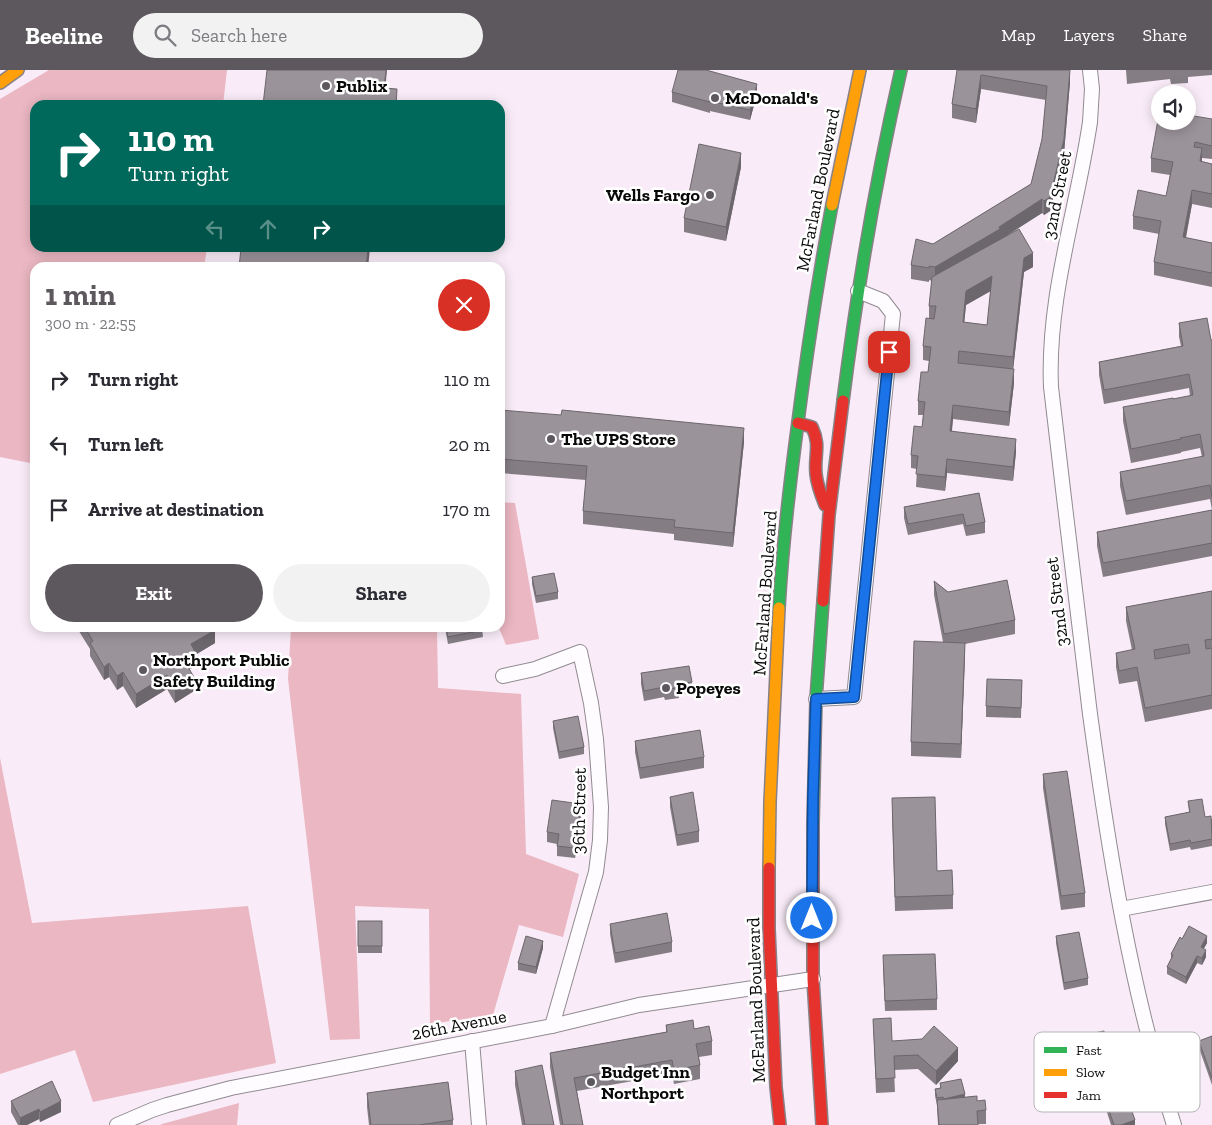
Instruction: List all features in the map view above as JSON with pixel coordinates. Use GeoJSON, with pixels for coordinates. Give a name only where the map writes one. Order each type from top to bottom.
{"type":"FeatureCollection","features":[{"type":"Feature","properties":{"kind":"main road"},"geometry":{"type":"LineString","coordinates":[[0,82],[18,70]]}},
{"type":"Feature","properties":{"kind":"main road","name":"McFarland Boulevard"},"geometry":{"type":"LineString","coordinates":[[780,1125],[776,1087],[769,929],[770,802],[779,605],[790,486],[804,371],[824,247],[860,70]]}},
{"type":"Feature","properties":{"kind":"main road"},"geometry":{"type":"LineString","coordinates":[[822,1125],[813,979],[812,824],[816,699],[829,515],[846,372],[858,291],[887,132],[901,70]]}},
{"type":"Feature","properties":{"kind":"main road"},"geometry":{"type":"LineString","coordinates":[[798,423],[812,427],[817,437],[818,457],[816,472],[820,492],[829,515]]}},
{"type":"Feature","properties":{"kind":"street","name":"32nd Street"},"geometry":{"type":"LineString","coordinates":[[1090,70],[1092,88],[1090,122],[1053,320],[1051,381],[1076,602],[1110,851],[1132,969],[1148,1032]]}},
{"type":"Feature","properties":{"kind":"street"},"geometry":{"type":"LineString","coordinates":[[816,699],[854,697],[893,314],[883,301],[858,291]]}},
{"type":"Feature","properties":{"kind":"street","name":"36th Street"},"geometry":{"type":"LineString","coordinates":[[503,676],[535,669],[580,652],[591,703],[596,739],[601,807],[600,840],[596,872],[552,1026]]}},
{"type":"Feature","properties":{"kind":"street"},"geometry":{"type":"LineString","coordinates":[[1121,909],[1212,892]]}},
{"type":"Feature","properties":{"kind":"street","name":"26th Avenue"},"geometry":{"type":"LineString","coordinates":[[117,1125],[159,1108],[231,1088],[552,1026],[639,1006],[813,979]]}},
{"type":"Feature","properties":{"kind":"street"},"geometry":{"type":"LineString","coordinates":[[472,1041],[479,1125]]}},
{"type":"Feature","properties":{"kind":"street","name":"32nd Street"},"geometry":{"type":"LineString","coordinates":[[1170,1112],[1174,1125]]}},
{"type":"Feature","properties":{"kind":"shaded area"},"geometry":{"type":"Polygon","coordinates":[[[49,70],[227,70],[224,100],[30,100],[30,252],[206,252],[205,262],[30,262],[30,463],[0,457],[0,99],[49,70]]]}},
{"type":"Feature","properties":{"kind":"shaded area"},"geometry":{"type":"Polygon","coordinates":[[[505,502],[515,503],[539,639],[506,645],[501,632],[505,632],[505,502]]]}},
{"type":"Feature","properties":{"kind":"shaded area"},"geometry":{"type":"Polygon","coordinates":[[[291,632],[437,632],[438,688],[521,694],[526,854],[579,874],[563,937],[519,925],[493,1015],[430,1024],[429,909],[355,906],[360,1039],[330,1040],[288,679],[291,632]]]}},
{"type":"Feature","properties":{"kind":"shaded area"},"geometry":{"type":"Polygon","coordinates":[[[0,758],[32,923],[248,906],[276,1063],[93,1102],[75,1050],[0,1074],[0,758]]]}},
{"type":"Feature","properties":{"kind":"shaded area"},"geometry":{"type":"Polygon","coordinates":[[[239,1103],[237,1125],[160,1125],[162,1124],[239,1103]]]}},
{"type":"Feature","properties":{"kind":"building","name":"Publix"},"geometry":{"type":"Polygon","coordinates":[[[267,70],[386,70],[384,88],[397,89],[396,100],[264,100],[267,70]]]}},
{"type":"Feature","properties":{"kind":"building","name":"McDonald's"},"geometry":{"type":"Polygon","coordinates":[[[678,70],[706,70],[757,84],[750,110],[672,92],[678,70]]]}},
{"type":"Feature","properties":{"kind":"building"},"geometry":{"type":"Polygon","coordinates":[[[957,70],[1070,70],[1064,139],[1050,197],[1044,201],[1042,199],[999,227],[1000,229],[935,267],[911,265],[916,239],[933,244],[1031,184],[1042,139],[1047,86],[981,75],[976,109],[952,104],[957,70]]]}},
{"type":"Feature","properties":{"kind":"building"},"geometry":{"type":"Polygon","coordinates":[[[1196,116],[1212,119],[1212,146],[1195,142],[1194,147],[1202,148],[1200,161],[1212,164],[1212,194],[1192,190],[1183,237],[1212,243],[1212,273],[1154,262],[1161,221],[1133,216],[1138,190],[1166,196],[1173,162],[1151,158],[1156,130],[1196,130],[1196,116]]]}},
{"type":"Feature","properties":{"kind":"building"},"geometry":{"type":"Polygon","coordinates":[[[699,144],[741,153],[726,227],[684,218],[699,144]]]}},
{"type":"Feature","properties":{"kind":"building"},"geometry":{"type":"Polygon","coordinates":[[[1019,229],[1033,253],[1024,258],[1013,357],[959,351],[958,363],[1014,369],[1009,412],[953,405],[950,431],[1016,439],[1013,467],[947,459],[945,477],[916,474],[918,456],[911,455],[914,426],[922,427],[925,402],[918,401],[921,372],[928,372],[931,347],[923,346],[926,318],[934,319],[936,306],[929,306],[932,277],[1019,229]],[[992,276],[966,291],[963,322],[987,325],[992,276]]]}},
{"type":"Feature","properties":{"kind":"building"},"geometry":{"type":"Polygon","coordinates":[[[241,252],[368,252],[367,262],[240,262],[241,252]]]}},
{"type":"Feature","properties":{"kind":"building"},"geometry":{"type":"Polygon","coordinates":[[[1207,318],[1212,340],[1212,497],[1210,485],[1126,501],[1120,472],[1204,456],[1200,434],[1131,449],[1123,407],[1193,395],[1189,374],[1104,390],[1099,362],[1183,346],[1179,323],[1207,318]]]}},
{"type":"Feature","properties":{"kind":"building"},"geometry":{"type":"Polygon","coordinates":[[[505,410],[561,415],[562,410],[744,428],[733,533],[674,527],[675,520],[583,511],[587,466],[505,459],[505,410]]]}},
{"type":"Feature","properties":{"kind":"building"},"geometry":{"type":"Polygon","coordinates":[[[979,493],[985,522],[966,526],[963,514],[908,524],[904,507],[979,493]]]}},
{"type":"Feature","properties":{"kind":"building"},"geometry":{"type":"Polygon","coordinates":[[[1212,510],[1212,543],[1103,563],[1097,532],[1212,510]]]}},
{"type":"Feature","properties":{"kind":"building"},"geometry":{"type":"Polygon","coordinates":[[[554,573],[558,592],[536,596],[532,577],[554,573]]]}},
{"type":"Feature","properties":{"kind":"building"},"geometry":{"type":"Polygon","coordinates":[[[1007,580],[1015,620],[944,634],[934,581],[948,592],[1007,580]]]}},
{"type":"Feature","properties":{"kind":"building"},"geometry":{"type":"Polygon","coordinates":[[[1212,591],[1212,639],[1205,640],[1206,649],[1212,648],[1212,695],[1145,708],[1137,667],[1119,671],[1116,653],[1135,649],[1126,607],[1212,591]],[[1188,644],[1154,650],[1155,659],[1190,653],[1188,644]]]}},
{"type":"Feature","properties":{"kind":"building","name":"Northport Public Safety Building"},"geometry":{"type":"Polygon","coordinates":[[[87,632],[212,632],[191,644],[195,652],[183,659],[194,677],[175,689],[167,675],[136,694],[123,672],[117,676],[109,663],[104,667],[90,643],[93,641],[87,632]]]}},
{"type":"Feature","properties":{"kind":"building"},"geometry":{"type":"Polygon","coordinates":[[[447,632],[473,632],[448,637],[447,632]]]}},
{"type":"Feature","properties":{"kind":"building"},"geometry":{"type":"Polygon","coordinates":[[[914,641],[965,643],[961,744],[911,742],[914,641]]]}},
{"type":"Feature","properties":{"kind":"building"},"geometry":{"type":"Polygon","coordinates":[[[689,666],[692,682],[678,684],[679,687],[665,690],[664,687],[644,691],[641,673],[689,666]]]}},
{"type":"Feature","properties":{"kind":"building"},"geometry":{"type":"Polygon","coordinates":[[[987,679],[1022,680],[1021,708],[986,706],[987,679]]]}},
{"type":"Feature","properties":{"kind":"building"},"geometry":{"type":"Polygon","coordinates":[[[578,716],[584,747],[559,752],[553,721],[578,716]]]}},
{"type":"Feature","properties":{"kind":"building"},"geometry":{"type":"Polygon","coordinates":[[[700,730],[704,757],[640,768],[635,741],[700,730]]]}},
{"type":"Feature","properties":{"kind":"building"},"geometry":{"type":"Polygon","coordinates":[[[1067,771],[1085,893],[1061,896],[1043,774],[1067,771]]]}},
{"type":"Feature","properties":{"kind":"building"},"geometry":{"type":"Polygon","coordinates":[[[693,792],[699,831],[677,835],[670,797],[693,792]]]}},
{"type":"Feature","properties":{"kind":"building"},"geometry":{"type":"Polygon","coordinates":[[[935,797],[937,871],[952,870],[953,895],[895,897],[892,798],[935,797]]]}},
{"type":"Feature","properties":{"kind":"building"},"geometry":{"type":"Polygon","coordinates":[[[1202,799],[1205,817],[1211,816],[1212,839],[1191,843],[1190,840],[1170,844],[1165,817],[1190,812],[1188,801],[1202,799]]]}},
{"type":"Feature","properties":{"kind":"building"},"geometry":{"type":"Polygon","coordinates":[[[552,800],[581,804],[575,848],[557,846],[559,834],[547,832],[552,800]]]}},
{"type":"Feature","properties":{"kind":"building"},"geometry":{"type":"Polygon","coordinates":[[[667,913],[672,942],[615,953],[610,924],[667,913]]]}},
{"type":"Feature","properties":{"kind":"building"},"geometry":{"type":"Polygon","coordinates":[[[358,921],[382,921],[382,946],[358,946],[358,921]]]}},
{"type":"Feature","properties":{"kind":"building"},"geometry":{"type":"Polygon","coordinates":[[[1189,926],[1207,936],[1201,947],[1206,950],[1202,958],[1197,956],[1186,977],[1167,967],[1180,937],[1182,939],[1189,926]]]}},
{"type":"Feature","properties":{"kind":"building"},"geometry":{"type":"Polygon","coordinates":[[[1079,932],[1088,978],[1064,983],[1056,936],[1079,932]]]}},
{"type":"Feature","properties":{"kind":"building"},"geometry":{"type":"Polygon","coordinates":[[[526,936],[543,941],[536,967],[518,963],[526,936]]]}},
{"type":"Feature","properties":{"kind":"building"},"geometry":{"type":"Polygon","coordinates":[[[935,954],[937,999],[885,1001],[883,955],[935,954]]]}},
{"type":"Feature","properties":{"kind":"building"},"geometry":{"type":"Polygon","coordinates":[[[891,1018],[892,1041],[922,1039],[934,1026],[958,1048],[936,1071],[918,1055],[894,1056],[895,1078],[876,1079],[873,1019],[891,1018]]]}},
{"type":"Feature","properties":{"kind":"building"},"geometry":{"type":"Polygon","coordinates":[[[693,1020],[694,1029],[709,1026],[712,1041],[696,1044],[700,1065],[674,1070],[672,1060],[574,1078],[583,1125],[563,1125],[550,1053],[667,1032],[666,1025],[693,1020]]]}},
{"type":"Feature","properties":{"kind":"building"},"geometry":{"type":"Polygon","coordinates":[[[1212,1036],[1212,1078],[1200,1044],[1200,1041],[1212,1036]]]}},
{"type":"Feature","properties":{"kind":"building"},"geometry":{"type":"Polygon","coordinates":[[[542,1065],[554,1125],[525,1125],[515,1071],[542,1065]]]}},
{"type":"Feature","properties":{"kind":"building"},"geometry":{"type":"Polygon","coordinates":[[[961,1079],[965,1094],[944,1099],[943,1097],[937,1098],[935,1089],[941,1088],[940,1083],[961,1079]]]}},
{"type":"Feature","properties":{"kind":"building"},"geometry":{"type":"Polygon","coordinates":[[[52,1081],[61,1101],[40,1112],[39,1109],[20,1118],[11,1101],[52,1081]]]}},
{"type":"Feature","properties":{"kind":"building"},"geometry":{"type":"Polygon","coordinates":[[[448,1082],[453,1120],[419,1125],[371,1125],[367,1093],[448,1082]]]}},
{"type":"Feature","properties":{"kind":"building"},"geometry":{"type":"Polygon","coordinates":[[[977,1096],[977,1101],[985,1100],[986,1110],[977,1111],[978,1125],[939,1125],[937,1100],[977,1096]]]}},
{"type":"Feature","properties":{"kind":"building"},"geometry":{"type":"Polygon","coordinates":[[[1110,1112],[1132,1112],[1135,1120],[1121,1125],[1114,1125],[1110,1112]]]}},
{"type":"Feature","properties":{"kind":"traffic: fast"},"geometry":{"type":"LineString","coordinates":[[843,401],[868,235],[883,152],[901,70]]}},
{"type":"Feature","properties":{"kind":"traffic: fast"},"geometry":{"type":"LineString","coordinates":[[779,608],[790,486],[799,415],[816,295],[832,205]]}},
{"type":"Feature","properties":{"kind":"traffic: fast"},"geometry":{"type":"LineString","coordinates":[[813,824],[816,699],[823,601]]}},
{"type":"Feature","properties":{"kind":"traffic: slow"},"geometry":{"type":"LineString","coordinates":[[0,83],[18,70]]}},
{"type":"Feature","properties":{"kind":"traffic: slow"},"geometry":{"type":"LineString","coordinates":[[832,205],[860,70]]}},
{"type":"Feature","properties":{"kind":"traffic: slow"},"geometry":{"type":"LineString","coordinates":[[769,868],[770,802],[779,608]]}},
{"type":"Feature","properties":{"kind":"traffic: jam"},"geometry":{"type":"LineString","coordinates":[[823,601],[829,515],[843,401]]}},
{"type":"Feature","properties":{"kind":"traffic: jam"},"geometry":{"type":"LineString","coordinates":[[798,423],[812,427],[815,434],[817,478],[825,505]]}},
{"type":"Feature","properties":{"kind":"traffic: jam"},"geometry":{"type":"LineString","coordinates":[[813,824],[813,979],[822,1125]]}},
{"type":"Feature","properties":{"kind":"traffic: jam"},"geometry":{"type":"LineString","coordinates":[[769,868],[769,929],[776,1087],[780,1125]]}},
{"type":"Feature","properties":{"kind":"place","name":"Publix"},"geometry":{"type":"Point","coordinates":[326,86]}},
{"type":"Feature","properties":{"kind":"place","name":"McDonald's"},"geometry":{"type":"Point","coordinates":[715,98]}},
{"type":"Feature","properties":{"kind":"place","name":"Wells Fargo"},"geometry":{"type":"Point","coordinates":[710,195]}},
{"type":"Feature","properties":{"kind":"place","name":"The UPS Store"},"geometry":{"type":"Point","coordinates":[551,439]}},
{"type":"Feature","properties":{"kind":"place","name":"Northport Public Safety Building"},"geometry":{"type":"Point","coordinates":[143,670]}},
{"type":"Feature","properties":{"kind":"place","name":"Popeyes"},"geometry":{"type":"Point","coordinates":[666,688]}},
{"type":"Feature","properties":{"kind":"place","name":"Budget Inn Northport"},"geometry":{"type":"Point","coordinates":[591,1082]}},
{"type":"Feature","properties":{"kind":"route"},"geometry":{"type":"LineString","coordinates":[[812,918],[816,699],[854,697],[889,352]]}}]}
